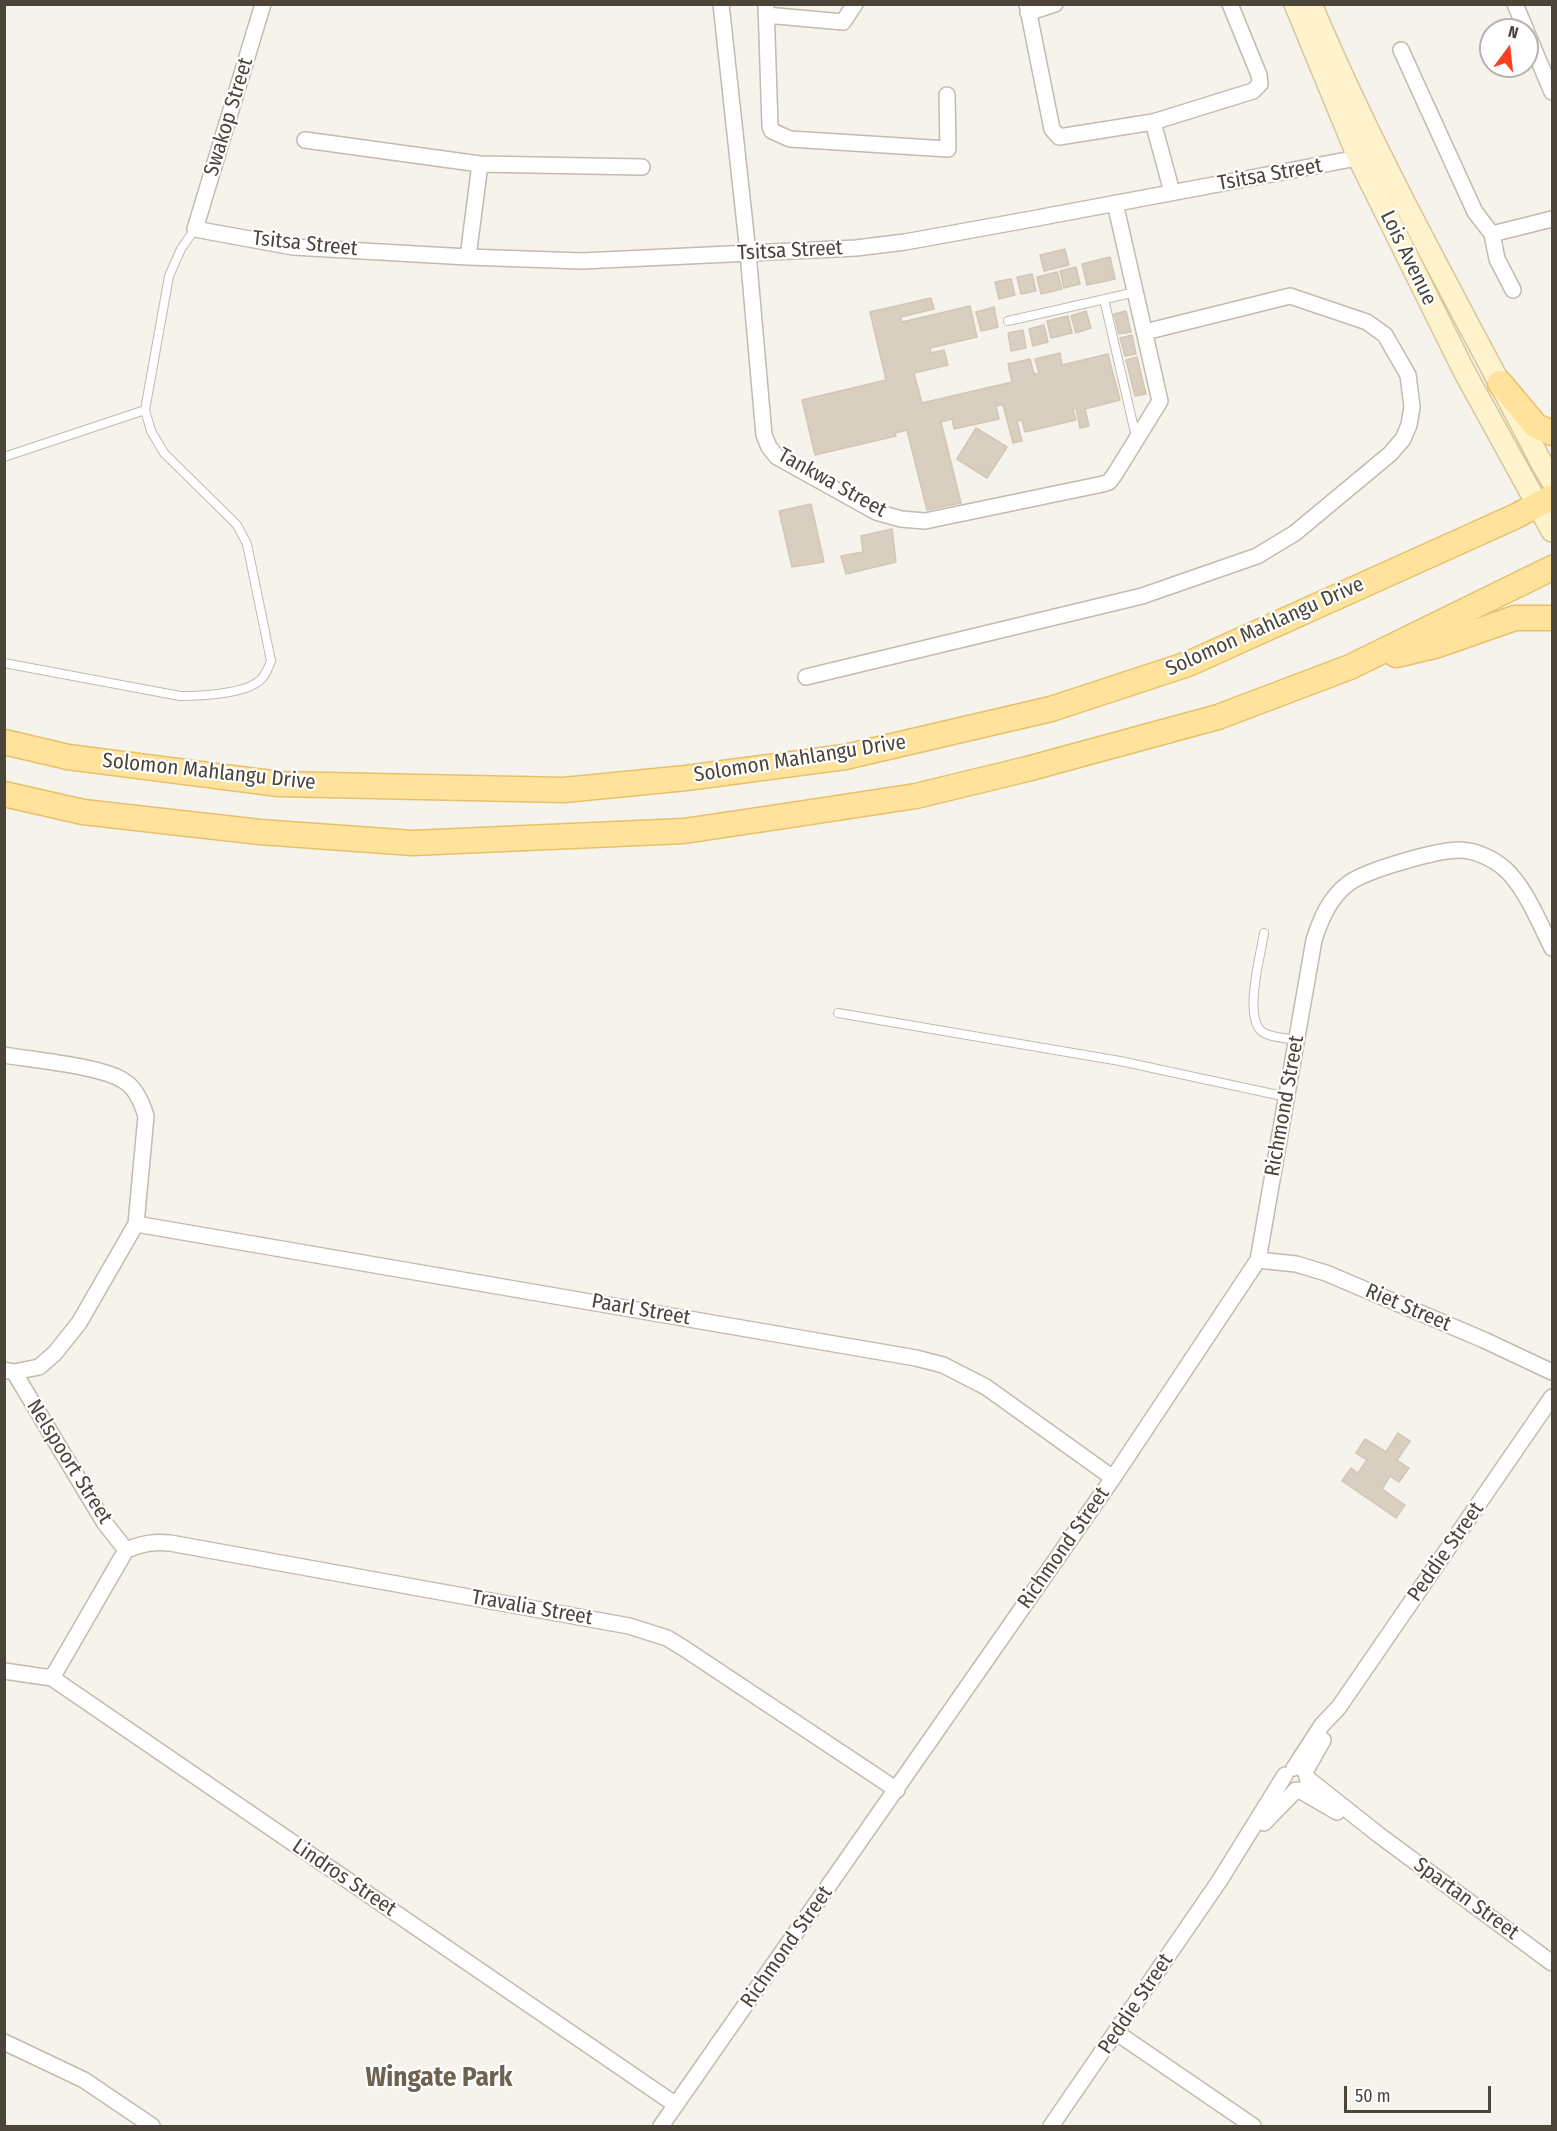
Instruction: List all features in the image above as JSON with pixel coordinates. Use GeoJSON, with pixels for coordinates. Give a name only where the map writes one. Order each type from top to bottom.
{"type":"FeatureCollection","features":[{"type":"Feature","properties":{"kind":"main road"},"geometry":{"type":"LineString","coordinates":[[1500,383],[1536,426],[1552,433]]}},
{"type":"Feature","properties":{"kind":"main road","name":"Solomon Mahlangu Drive"},"geometry":{"type":"LineString","coordinates":[[4,742],[68,757],[279,784],[564,790],[686,778],[845,757],[1051,709],[1188,664],[1545,501]]}},
{"type":"Feature","properties":{"kind":"main road"},"geometry":{"type":"LineString","coordinates":[[4,794],[83,812],[260,832],[413,843],[684,831],[916,796],[1027,769],[1218,717],[1350,667],[1552,568]]}},
{"type":"Feature","properties":{"kind":"main road"},"geometry":{"type":"LineString","coordinates":[[1350,667],[1438,645],[1515,618],[1552,618]]}},
{"type":"Feature","properties":{"kind":"street","name":"Swakop Street"},"geometry":{"type":"LineString","coordinates":[[195,229],[264,4]]}},
{"type":"Feature","properties":{"kind":"street","name":"Tankwa Street"},"geometry":{"type":"LineString","coordinates":[[721,4],[748,253],[764,435],[777,458],[876,512],[901,519],[925,521],[1109,482],[1160,401],[1115,202]]}},
{"type":"Feature","properties":{"kind":"street"},"geometry":{"type":"LineString","coordinates":[[855,4],[843,22],[766,10],[772,131],[790,139],[948,149],[947,95]]}},
{"type":"Feature","properties":{"kind":"street"},"geometry":{"type":"LineString","coordinates":[[1055,4],[1028,9],[1052,129],[1059,137],[1153,122],[1253,91],[1260,84],[1259,75],[1230,4]]}},
{"type":"Feature","properties":{"kind":"street","name":"Lois Avenue"},"geometry":{"type":"LineString","coordinates":[[1295,4],[1359,159],[1465,374],[1545,501],[1552,531]]}},
{"type":"Feature","properties":{"kind":"street","name":"Lois Avenue"},"geometry":{"type":"LineString","coordinates":[[1311,4],[1337,67],[1379,152],[1552,481]]}},
{"type":"Feature","properties":{"kind":"street"},"geometry":{"type":"LineString","coordinates":[[1515,4],[1521,18]]}},
{"type":"Feature","properties":{"kind":"street"},"geometry":{"type":"LineString","coordinates":[[1401,50],[1476,212],[1492,234],[1497,259],[1513,290]]}},
{"type":"Feature","properties":{"kind":"street"},"geometry":{"type":"LineString","coordinates":[[1539,62],[1552,92]]}},
{"type":"Feature","properties":{"kind":"street"},"geometry":{"type":"LineString","coordinates":[[1153,122],[1172,192]]}},
{"type":"Feature","properties":{"kind":"street"},"geometry":{"type":"LineString","coordinates":[[305,140],[480,164],[642,166]]}},
{"type":"Feature","properties":{"kind":"street","name":"Tsitsa Street"},"geometry":{"type":"LineString","coordinates":[[195,229],[292,247],[582,261],[856,248],[896,243],[1359,159],[1379,152]]}},
{"type":"Feature","properties":{"kind":"street"},"geometry":{"type":"LineString","coordinates":[[468,257],[480,164]]}},
{"type":"Feature","properties":{"kind":"street"},"geometry":{"type":"LineString","coordinates":[[1492,234],[1552,219]]}},
{"type":"Feature","properties":{"kind":"street"},"geometry":{"type":"LineString","coordinates":[[806,677],[1142,596],[1257,556],[1295,533],[1390,454],[1404,439],[1412,407],[1408,375],[1385,334],[1367,322],[1290,296],[1145,332]]}},
{"type":"Feature","properties":{"kind":"street","name":"Richmond Street"},"geometry":{"type":"LineString","coordinates":[[661,2127],[1113,1478],[1258,1260],[1314,940],[1325,910],[1349,883],[1368,873],[1430,855],[1458,850],[1474,852],[1506,870],[1520,886],[1552,948]]}},
{"type":"Feature","properties":{"kind":"street","name":"Nelspoort Street"},"geometry":{"type":"LineString","coordinates":[[4,1055],[105,1073],[124,1081],[142,1103],[146,1116],[136,1224],[79,1323],[56,1353],[39,1367],[9,1371],[104,1522],[126,1550]]}},
{"type":"Feature","properties":{"kind":"street","name":"Paarl Street"},"geometry":{"type":"LineString","coordinates":[[136,1224],[923,1359],[950,1368],[986,1387],[1113,1478]]}},
{"type":"Feature","properties":{"kind":"street","name":"Riet Street"},"geometry":{"type":"LineString","coordinates":[[1258,1260],[1296,1264],[1326,1274],[1484,1340],[1552,1372]]}},
{"type":"Feature","properties":{"kind":"street","name":"Peddie Street"},"geometry":{"type":"LineString","coordinates":[[1051,2127],[1220,1880],[1298,1779],[1322,1725],[1339,1707],[1552,1397]]}},
{"type":"Feature","properties":{"kind":"street","name":"Travalia Street"},"geometry":{"type":"LineString","coordinates":[[126,1550],[158,1541],[629,1626],[653,1633],[686,1649],[897,1790]]}},
{"type":"Feature","properties":{"kind":"street"},"geometry":{"type":"LineString","coordinates":[[52,1678],[126,1550]]}},
{"type":"Feature","properties":{"kind":"street","name":"Lindros Street"},"geometry":{"type":"LineString","coordinates":[[4,1671],[52,1678],[676,2105]]}},
{"type":"Feature","properties":{"kind":"street","name":"Spartan Street"},"geometry":{"type":"LineString","coordinates":[[1298,1779],[1552,1963]]}},
{"type":"Feature","properties":{"kind":"street"},"geometry":{"type":"LineString","coordinates":[[1117,2033],[1253,2127]]}},
{"type":"Feature","properties":{"kind":"street"},"geometry":{"type":"LineString","coordinates":[[4,2042],[84,2080],[152,2127]]}},
{"type":"Feature","properties":{"kind":"lane"},"geometry":{"type":"LineString","coordinates":[[4,663],[180,696],[206,696],[250,686],[265,675],[271,661],[247,544],[243,535],[237,525],[164,453],[151,430],[145,410],[170,276],[181,249],[195,229]]}},
{"type":"Feature","properties":{"kind":"lane"},"geometry":{"type":"LineString","coordinates":[[1008,321],[1136,291]]}},
{"type":"Feature","properties":{"kind":"lane"},"geometry":{"type":"LineString","coordinates":[[1104,299],[1137,439]]}},
{"type":"Feature","properties":{"kind":"lane"},"geometry":{"type":"LineString","coordinates":[[4,456],[145,410]]}},
{"type":"Feature","properties":{"kind":"lane"},"geometry":{"type":"LineString","coordinates":[[1264,933],[1254,993],[1253,1016],[1256,1025],[1267,1035],[1297,1040]]}},
{"type":"Feature","properties":{"kind":"lane"},"geometry":{"type":"LineString","coordinates":[[838,1013],[1120,1061],[1287,1097]]}},
{"type":"Feature","properties":{"kind":"building"},"geometry":{"type":"Polygon","coordinates":[[[1065,249],[1069,265],[1044,271],[1040,255],[1065,249]]]}},
{"type":"Feature","properties":{"kind":"building"},"geometry":{"type":"Polygon","coordinates":[[[1110,257],[1115,279],[1087,285],[1082,264],[1110,257]]]}},
{"type":"Feature","properties":{"kind":"building"},"geometry":{"type":"Polygon","coordinates":[[[1076,267],[1080,284],[1064,288],[1060,271],[1076,267]]]}},
{"type":"Feature","properties":{"kind":"building"},"geometry":{"type":"Polygon","coordinates":[[[1057,272],[1062,289],[1041,294],[1037,277],[1057,272]]]}},
{"type":"Feature","properties":{"kind":"building"},"geometry":{"type":"Polygon","coordinates":[[[1032,274],[1036,291],[1021,294],[1017,277],[1032,274]]]}},
{"type":"Feature","properties":{"kind":"building"},"geometry":{"type":"Polygon","coordinates":[[[1011,279],[1015,295],[999,299],[995,282],[1011,279]]]}},
{"type":"Feature","properties":{"kind":"building"},"geometry":{"type":"Polygon","coordinates":[[[931,298],[934,309],[901,317],[902,322],[970,306],[977,337],[930,348],[931,353],[944,350],[948,365],[914,373],[922,403],[1012,382],[1008,364],[1030,359],[1034,374],[1039,373],[1035,359],[1060,353],[1062,365],[1108,354],[1120,400],[1085,409],[1089,426],[1080,428],[1076,408],[1073,409],[1076,420],[1025,432],[1022,420],[1017,421],[1022,441],[1013,443],[1003,405],[996,406],[999,419],[954,429],[952,419],[941,422],[961,503],[927,510],[907,430],[895,433],[896,436],[815,455],[802,400],[886,380],[870,312],[931,298]]]}},
{"type":"Feature","properties":{"kind":"building"},"geometry":{"type":"Polygon","coordinates":[[[994,307],[998,327],[981,331],[976,312],[994,307]]]}},
{"type":"Feature","properties":{"kind":"building"},"geometry":{"type":"Polygon","coordinates":[[[1086,311],[1091,328],[1076,333],[1071,316],[1086,311]]]}},
{"type":"Feature","properties":{"kind":"building"},"geometry":{"type":"Polygon","coordinates":[[[1126,311],[1131,332],[1119,334],[1114,314],[1126,311]]]}},
{"type":"Feature","properties":{"kind":"building"},"geometry":{"type":"Polygon","coordinates":[[[1068,316],[1072,333],[1051,338],[1047,321],[1068,316]]]}},
{"type":"Feature","properties":{"kind":"building"},"geometry":{"type":"Polygon","coordinates":[[[1044,325],[1048,342],[1033,346],[1029,329],[1044,325]]]}},
{"type":"Feature","properties":{"kind":"building"},"geometry":{"type":"Polygon","coordinates":[[[1023,330],[1026,348],[1011,351],[1008,333],[1023,330]]]}},
{"type":"Feature","properties":{"kind":"building"},"geometry":{"type":"Polygon","coordinates":[[[1132,335],[1136,354],[1125,356],[1120,338],[1132,335]]]}},
{"type":"Feature","properties":{"kind":"building"},"geometry":{"type":"Polygon","coordinates":[[[1137,357],[1146,394],[1135,396],[1126,360],[1137,357]]]}},
{"type":"Feature","properties":{"kind":"building"},"geometry":{"type":"Polygon","coordinates":[[[976,428],[1007,447],[987,478],[957,459],[976,428]]]}},
{"type":"Feature","properties":{"kind":"building"},"geometry":{"type":"Polygon","coordinates":[[[811,504],[824,562],[792,567],[779,511],[811,504]]]}},
{"type":"Feature","properties":{"kind":"building"},"geometry":{"type":"Polygon","coordinates":[[[892,529],[896,562],[846,574],[841,556],[863,552],[861,536],[892,529]]]}},
{"type":"Feature","properties":{"kind":"building"},"geometry":{"type":"Polygon","coordinates":[[[1398,1433],[1410,1441],[1397,1460],[1409,1468],[1399,1482],[1390,1476],[1382,1489],[1405,1505],[1396,1518],[1342,1481],[1351,1468],[1358,1473],[1367,1460],[1356,1453],[1365,1439],[1386,1452],[1398,1433]]]}},
{"type":"Feature","properties":{"kind":"district","name":"Wingate Park"},"geometry":{"type":"Point","coordinates":[439,2078]}}]}
